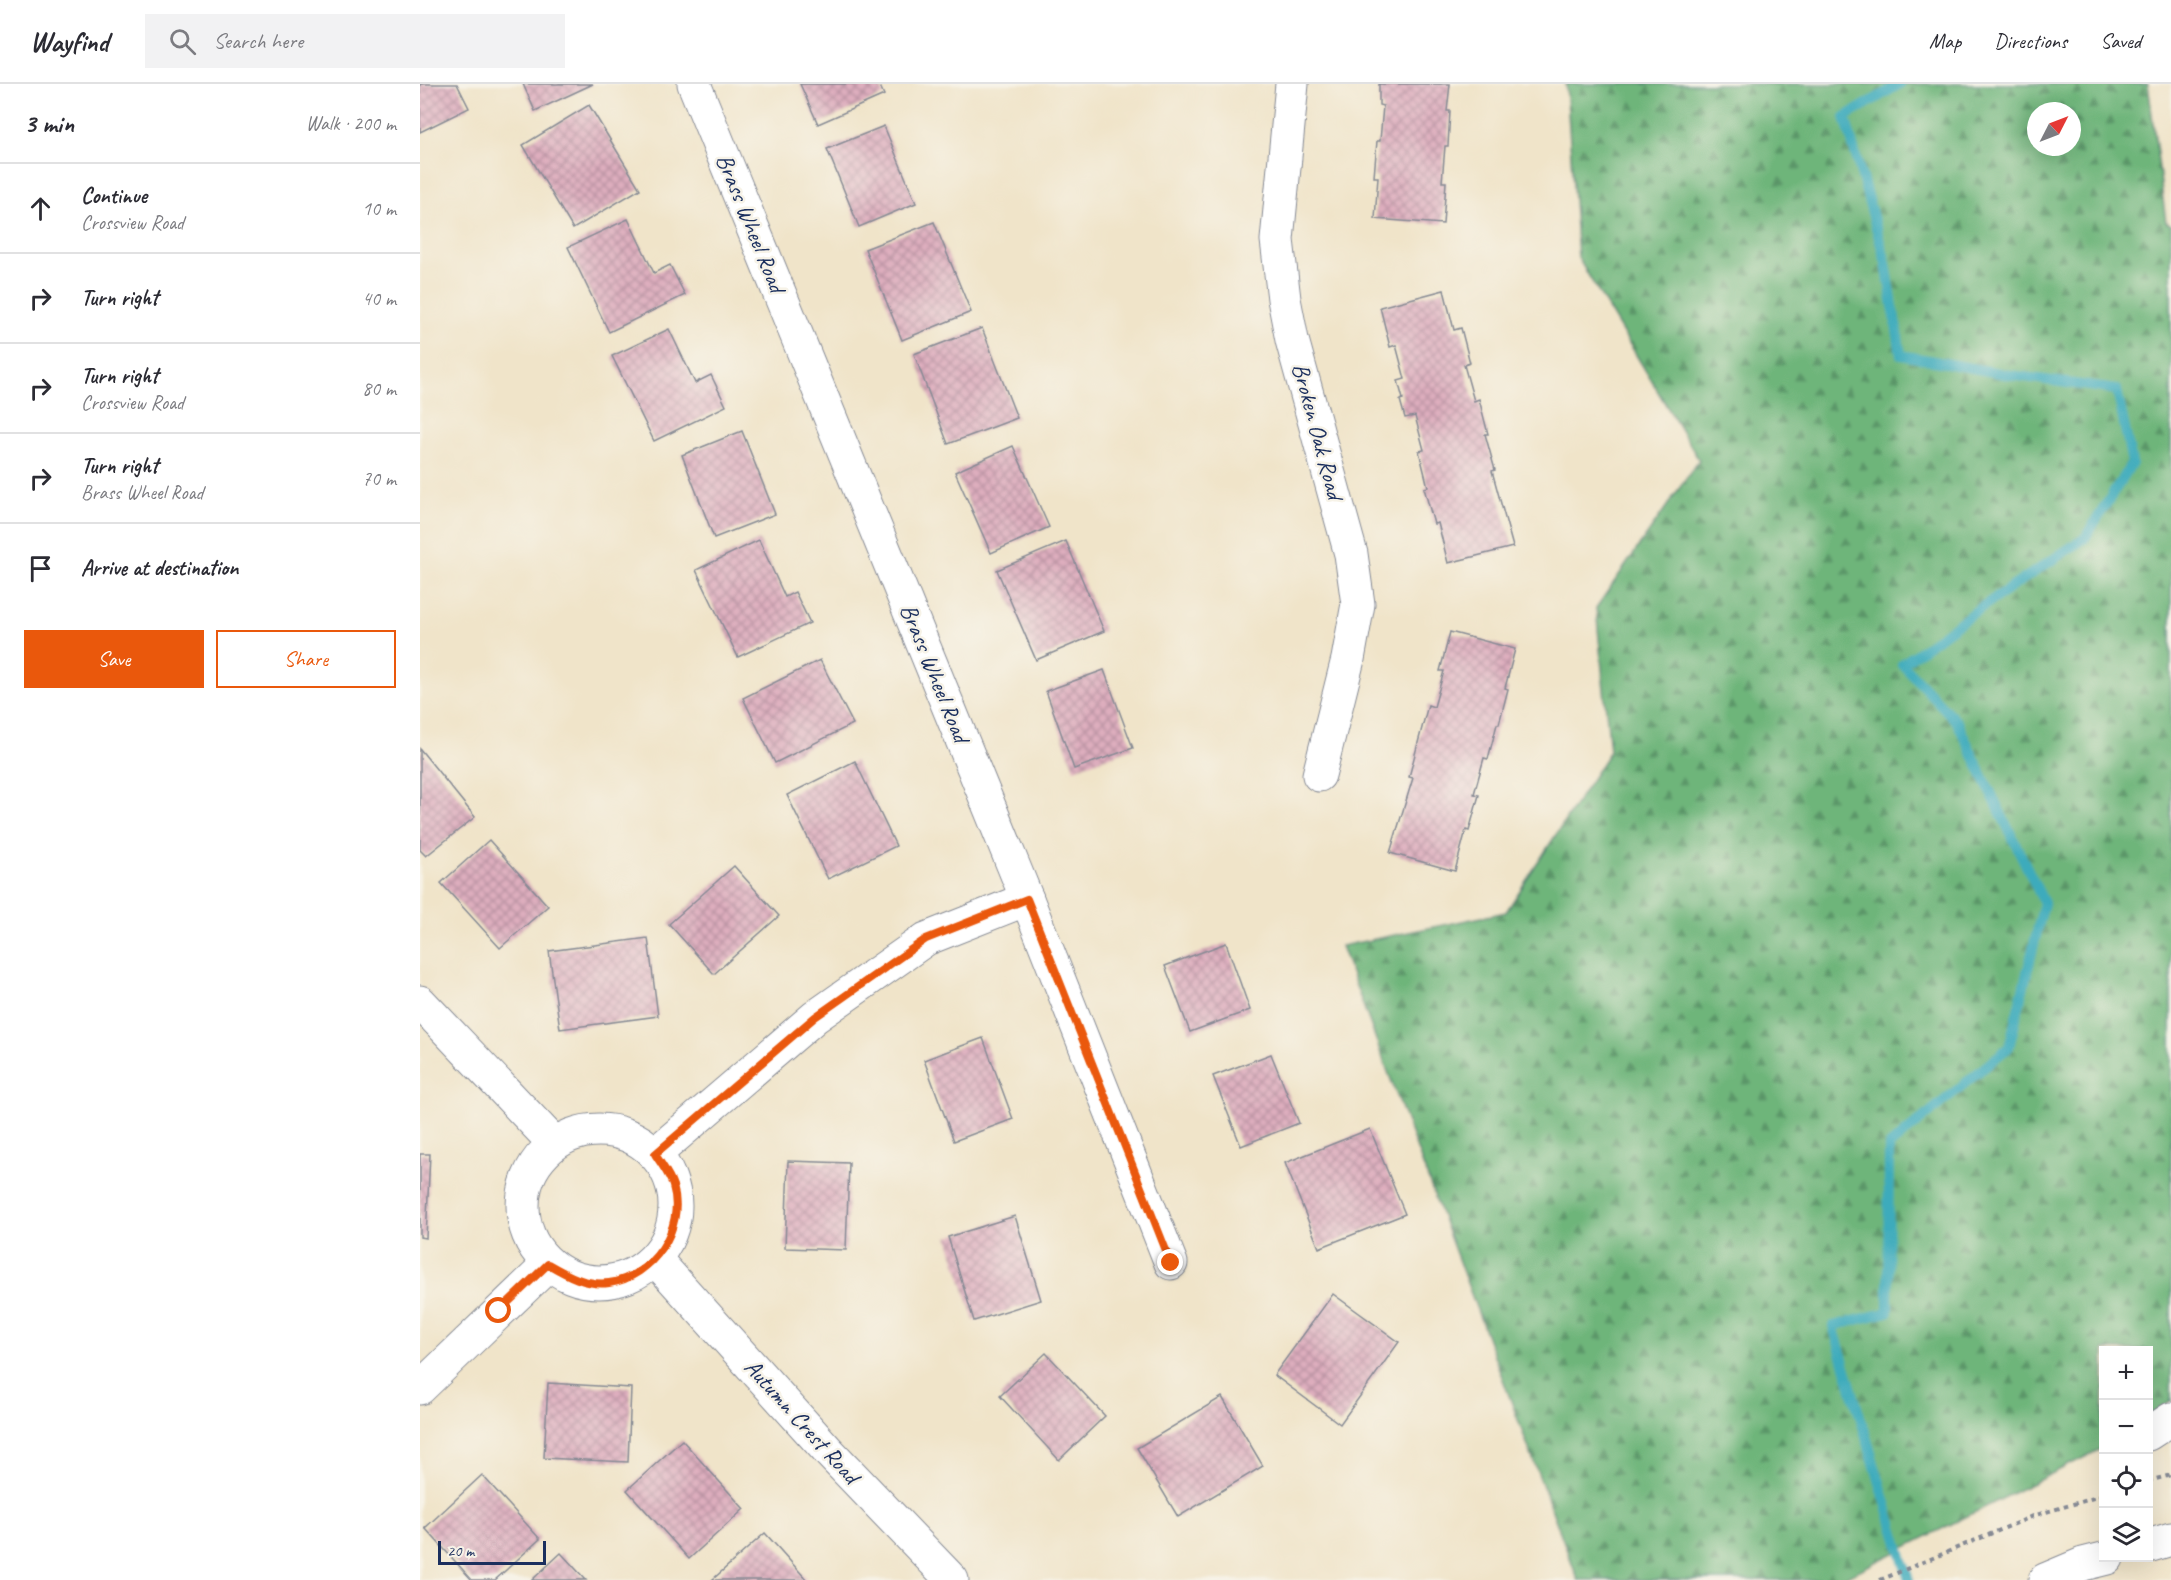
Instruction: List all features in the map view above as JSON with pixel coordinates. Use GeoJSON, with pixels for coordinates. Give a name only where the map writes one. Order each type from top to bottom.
{"type":"FeatureCollection","features":[{"type":"Feature","properties":{"kind":"street","name":"Brass Wheel Road"},"geometry":{"type":"LineString","coordinates":[[694,84],[1027,899],[1171,1263]]}},
{"type":"Feature","properties":{"kind":"street","name":"Broken Oak Road"},"geometry":{"type":"LineString","coordinates":[[1292,84],[1277,240],[1284,298],[1292,340],[1352,554],[1358,604],[1348,658],[1319,775]]}},
{"type":"Feature","properties":{"kind":"street"},"geometry":{"type":"LineString","coordinates":[[655,1154],[815,1017],[926,939],[1027,899]]}},
{"type":"Feature","properties":{"kind":"street"},"geometry":{"type":"LineString","coordinates":[[420,1002],[554,1143]]}},
{"type":"Feature","properties":{"kind":"street"},"geometry":{"type":"LineString","coordinates":[[606,1129],[631,1136],[655,1154],[673,1186],[676,1207],[671,1235],[656,1259],[632,1276],[609,1283],[578,1281],[548,1264],[531,1244],[523,1224],[523,1192],[532,1167],[554,1143],[577,1132],[606,1129]]}},
{"type":"Feature","properties":{"kind":"street","name":"Autumn Crest Road"},"geometry":{"type":"LineString","coordinates":[[656,1259],[829,1452],[952,1580]]}},
{"type":"Feature","properties":{"kind":"street"},"geometry":{"type":"LineString","coordinates":[[420,1388],[548,1264]]}},
{"type":"Feature","properties":{"kind":"street"},"geometry":{"type":"LineString","coordinates":[[2153,1431],[2171,1419]]}},
{"type":"Feature","properties":{"kind":"street"},"geometry":{"type":"LineString","coordinates":[[2153,1544],[2171,1539]]}},
{"type":"Feature","properties":{"kind":"street"},"geometry":{"type":"LineString","coordinates":[[2045,1580],[2099,1559]]}},
{"type":"Feature","properties":{"kind":"path"},"geometry":{"type":"LineString","coordinates":[[2153,1480],[2171,1475]]}},
{"type":"Feature","properties":{"kind":"path"},"geometry":{"type":"LineString","coordinates":[[1882,1579],[2036,1515],[2099,1496]]}},
{"type":"Feature","properties":{"kind":"green space"},"geometry":{"type":"Polygon","coordinates":[[[1566,84],[2148,84],[2166,222],[2171,225],[2171,1401],[2153,1414],[2153,1346],[2099,1346],[2099,1450],[1840,1580],[1578,1580],[1341,946],[1506,912],[1610,751],[1596,608],[1699,460],[1578,258],[1566,84]]]}},
{"type":"Feature","properties":{"kind":"building"},"geometry":{"type":"Polygon","coordinates":[[[420,84],[457,84],[469,108],[420,132],[420,84]]]}},
{"type":"Feature","properties":{"kind":"building"},"geometry":{"type":"Polygon","coordinates":[[[523,84],[593,84],[535,111],[523,84]]]}},
{"type":"Feature","properties":{"kind":"building"},"geometry":{"type":"Polygon","coordinates":[[[800,84],[879,84],[884,95],[818,124],[800,84]]]}},
{"type":"Feature","properties":{"kind":"building"},"geometry":{"type":"Polygon","coordinates":[[[1379,84],[1450,84],[1447,111],[1450,111],[1448,146],[1445,146],[1442,182],[1446,182],[1443,224],[1375,219],[1378,177],[1374,177],[1383,106],[1379,105],[1379,84]]]}},
{"type":"Feature","properties":{"kind":"building"},"geometry":{"type":"Polygon","coordinates":[[[589,105],[640,189],[573,229],[523,145],[589,105]]]}},
{"type":"Feature","properties":{"kind":"building"},"geometry":{"type":"Polygon","coordinates":[[[884,126],[916,203],[859,227],[827,149],[884,126]]]}},
{"type":"Feature","properties":{"kind":"building"},"geometry":{"type":"Polygon","coordinates":[[[628,219],[654,273],[670,265],[685,295],[609,332],[568,247],[628,219]]]}},
{"type":"Feature","properties":{"kind":"building"},"geometry":{"type":"Polygon","coordinates":[[[934,222],[971,312],[902,340],[865,249],[934,222]]]}},
{"type":"Feature","properties":{"kind":"building"},"geometry":{"type":"Polygon","coordinates":[[[1444,290],[1454,330],[1461,328],[1470,363],[1464,365],[1474,401],[1479,399],[1488,434],[1485,434],[1495,470],[1492,471],[1513,547],[1448,563],[1438,523],[1434,524],[1424,488],[1428,487],[1419,451],[1424,450],[1415,416],[1405,418],[1398,381],[1405,379],[1396,345],[1390,347],[1380,307],[1444,290]]]}},
{"type":"Feature","properties":{"kind":"building"},"geometry":{"type":"Polygon","coordinates":[[[982,328],[1017,418],[948,444],[914,354],[982,328]]]}},
{"type":"Feature","properties":{"kind":"building"},"geometry":{"type":"Polygon","coordinates":[[[669,329],[695,383],[711,375],[726,406],[654,441],[612,356],[669,329]]]}},
{"type":"Feature","properties":{"kind":"building"},"geometry":{"type":"Polygon","coordinates":[[[742,431],[775,514],[714,538],[682,455],[742,431]]]}},
{"type":"Feature","properties":{"kind":"building"},"geometry":{"type":"Polygon","coordinates":[[[1013,446],[1049,527],[991,553],[955,472],[1013,446]]]}},
{"type":"Feature","properties":{"kind":"building"},"geometry":{"type":"Polygon","coordinates":[[[759,540],[785,597],[795,592],[810,623],[738,657],[696,570],[759,540]]]}},
{"type":"Feature","properties":{"kind":"building"},"geometry":{"type":"Polygon","coordinates":[[[1066,541],[1104,631],[1036,660],[997,570],[1066,541]]]}},
{"type":"Feature","properties":{"kind":"building"},"geometry":{"type":"Polygon","coordinates":[[[1450,632],[1515,649],[1499,724],[1497,724],[1488,759],[1484,758],[1474,794],[1479,795],[1469,831],[1466,830],[1455,871],[1390,853],[1413,778],[1409,777],[1428,705],[1434,707],[1444,671],[1440,671],[1450,632]]]}},
{"type":"Feature","properties":{"kind":"building"},"geometry":{"type":"Polygon","coordinates":[[[820,660],[853,724],[775,763],[743,698],[820,660]]]}},
{"type":"Feature","properties":{"kind":"building"},"geometry":{"type":"Polygon","coordinates":[[[1104,670],[1133,748],[1074,769],[1046,691],[1104,670]]]}},
{"type":"Feature","properties":{"kind":"building"},"geometry":{"type":"Polygon","coordinates":[[[420,749],[475,817],[426,856],[420,850],[420,749]]]}},
{"type":"Feature","properties":{"kind":"building"},"geometry":{"type":"Polygon","coordinates":[[[855,761],[896,846],[828,879],[787,795],[855,761]]]}},
{"type":"Feature","properties":{"kind":"building"},"geometry":{"type":"Polygon","coordinates":[[[489,840],[548,906],[500,948],[441,883],[489,840]]]}},
{"type":"Feature","properties":{"kind":"building"},"geometry":{"type":"Polygon","coordinates":[[[734,866],[779,916],[714,974],[669,924],[734,866]]]}},
{"type":"Feature","properties":{"kind":"building"},"geometry":{"type":"Polygon","coordinates":[[[648,938],[658,1016],[560,1029],[549,951],[648,938]]]}},
{"type":"Feature","properties":{"kind":"building"},"geometry":{"type":"Polygon","coordinates":[[[1226,943],[1250,1010],[1190,1032],[1165,966],[1226,943]]]}},
{"type":"Feature","properties":{"kind":"building"},"geometry":{"type":"Polygon","coordinates":[[[983,1038],[1013,1119],[954,1141],[924,1060],[983,1038]]]}},
{"type":"Feature","properties":{"kind":"building"},"geometry":{"type":"Polygon","coordinates":[[[1271,1054],[1299,1123],[1241,1146],[1213,1076],[1271,1054]]]}},
{"type":"Feature","properties":{"kind":"building"},"geometry":{"type":"Polygon","coordinates":[[[1370,1129],[1405,1214],[1319,1248],[1285,1163],[1370,1129]]]}},
{"type":"Feature","properties":{"kind":"building"},"geometry":{"type":"Polygon","coordinates":[[[420,1154],[430,1154],[426,1238],[420,1237],[420,1154]]]}},
{"type":"Feature","properties":{"kind":"building"},"geometry":{"type":"Polygon","coordinates":[[[788,1161],[849,1163],[846,1250],[785,1248],[788,1161]]]}},
{"type":"Feature","properties":{"kind":"building"},"geometry":{"type":"Polygon","coordinates":[[[1015,1216],[1041,1300],[974,1321],[948,1237],[1015,1216]]]}},
{"type":"Feature","properties":{"kind":"building"},"geometry":{"type":"Polygon","coordinates":[[[1333,1294],[1399,1342],[1340,1424],[1274,1375],[1333,1294]]]}},
{"type":"Feature","properties":{"kind":"building"},"geometry":{"type":"Polygon","coordinates":[[[1046,1353],[1105,1416],[1059,1460],[1000,1396],[1046,1353]]]}},
{"type":"Feature","properties":{"kind":"building"},"geometry":{"type":"Polygon","coordinates":[[[548,1383],[631,1388],[628,1462],[544,1458],[548,1383]]]}},
{"type":"Feature","properties":{"kind":"building"},"geometry":{"type":"Polygon","coordinates":[[[1222,1397],[1263,1466],[1178,1517],[1137,1448],[1222,1397]]]}},
{"type":"Feature","properties":{"kind":"building"},"geometry":{"type":"Polygon","coordinates":[[[682,1440],[744,1509],[689,1559],[627,1490],[682,1440]]]}},
{"type":"Feature","properties":{"kind":"building"},"geometry":{"type":"Polygon","coordinates":[[[482,1475],[540,1539],[495,1580],[472,1580],[425,1528],[482,1475]]]}},
{"type":"Feature","properties":{"kind":"building"},"geometry":{"type":"Polygon","coordinates":[[[765,1533],[807,1580],[712,1580],[765,1533]]]}},
{"type":"Feature","properties":{"kind":"building"},"geometry":{"type":"Polygon","coordinates":[[[561,1553],[586,1580],[532,1580],[561,1553]]]}},
{"type":"Feature","properties":{"kind":"waterway"},"geometry":{"type":"LineString","coordinates":[[1900,84],[1845,117],[1886,263],[1901,355],[2010,375],[2117,390],[2132,463],[2085,538],[1902,664],[1957,722],[2044,903],[2009,1047],[1889,1146],[1888,1312],[1833,1326],[1909,1580]]}},
{"type":"Feature","properties":{"kind":"route"},"geometry":{"type":"LineString","coordinates":[[499,1311],[548,1264],[578,1281],[609,1283],[632,1276],[656,1259],[671,1235],[676,1207],[673,1186],[655,1154],[815,1017],[926,939],[1027,899],[1171,1263]]}}]}
